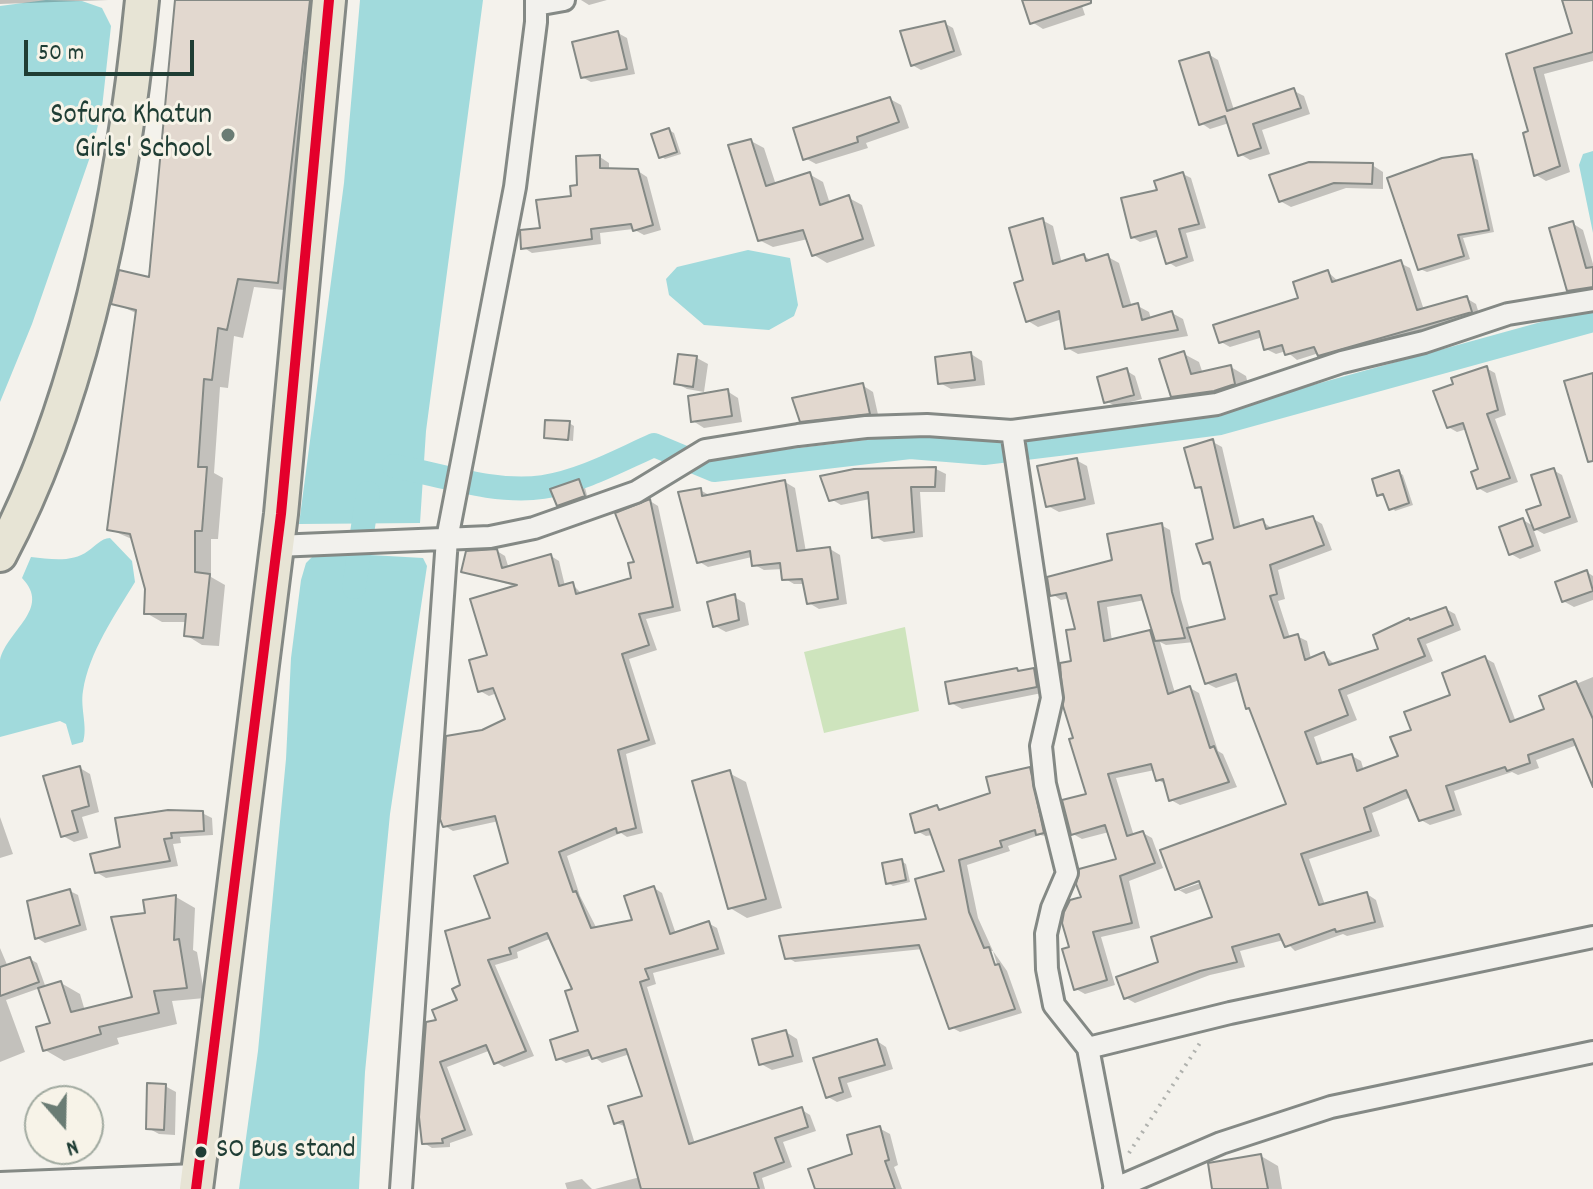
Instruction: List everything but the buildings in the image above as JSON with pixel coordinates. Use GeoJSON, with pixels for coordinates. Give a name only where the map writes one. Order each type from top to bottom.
{"type":"FeatureCollection","features":[{"type":"Feature","properties":{"kind":"main road"},"geometry":{"type":"LineString","coordinates":[[0,555],[16,525],[51,432],[78,354],[96,284],[126,139],[142,0]]}},
{"type":"Feature","properties":{"kind":"main road"},"geometry":{"type":"LineString","coordinates":[[196,1184],[276,546],[329,0]]}},
{"type":"Feature","properties":{"kind":"street"},"geometry":{"type":"LineString","coordinates":[[401,1189],[447,539],[515,187],[536,3],[564,0]]}},
{"type":"Feature","properties":{"kind":"street"},"geometry":{"type":"LineString","coordinates":[[276,546],[447,539],[534,528],[636,492],[705,450],[717,448],[866,427],[927,425],[1012,431],[1217,404],[1342,362],[1424,342],[1508,314],[1593,300]]}},
{"type":"Feature","properties":{"kind":"street"},"geometry":{"type":"LineString","coordinates":[[1012,431],[1052,698],[1041,746],[1045,784],[1067,873],[1052,908],[1046,934],[1047,969],[1054,1005],[1088,1048],[1115,1189],[1221,1143],[1331,1107],[1593,1052]]}},
{"type":"Feature","properties":{"kind":"street"},"geometry":{"type":"LineString","coordinates":[[1088,1048],[1230,1013],[1593,937]]}},
{"type":"Feature","properties":{"kind":"street"},"geometry":{"type":"LineString","coordinates":[[0,1186],[196,1184]]}},
{"type":"Feature","properties":{"kind":"path"},"geometry":{"type":"LineString","coordinates":[[1115,1189],[1123,1163],[1186,1062],[1203,1039],[1230,1013]]}},
{"type":"Feature","properties":{"kind":"green space"},"geometry":{"type":"Polygon","coordinates":[[[905,627],[919,711],[824,733],[804,652],[905,627]]]}},
{"type":"Feature","properties":{"kind":"water"},"geometry":{"type":"Polygon","coordinates":[[[46,0],[82,1],[102,8],[111,26],[102,108],[91,154],[32,324],[0,402],[0,6],[46,0]]]}},
{"type":"Feature","properties":{"kind":"water"},"geometry":{"type":"Polygon","coordinates":[[[360,0],[483,0],[426,431],[420,523],[299,524],[344,183],[360,0]]]}},
{"type":"Feature","properties":{"kind":"water"},"geometry":{"type":"Polygon","coordinates":[[[1593,151],[1593,233],[1579,165],[1583,154],[1593,151]]]}},
{"type":"Feature","properties":{"kind":"water"},"geometry":{"type":"Polygon","coordinates":[[[748,250],[790,258],[798,305],[794,316],[769,330],[704,325],[669,295],[666,279],[677,267],[748,250]]]}},
{"type":"Feature","properties":{"kind":"water"},"geometry":{"type":"Polygon","coordinates":[[[110,538],[132,561],[135,582],[104,634],[86,676],[82,697],[83,742],[72,745],[66,724],[60,721],[0,737],[0,660],[30,610],[30,589],[22,578],[31,557],[75,557],[110,538]]]}},
{"type":"Feature","properties":{"kind":"water"},"geometry":{"type":"Polygon","coordinates":[[[317,552],[423,558],[427,566],[390,814],[365,1072],[359,1189],[239,1189],[258,1051],[286,759],[291,658],[301,580],[306,563],[317,552]]]}},
{"type":"Feature","properties":{"kind":"waterway"},"geometry":{"type":"LineString","coordinates":[[394,466],[487,486],[525,488],[572,480],[654,445],[714,470],[910,447],[984,453],[1220,423],[1593,320]]}},
{"type":"Feature","properties":{"kind":"waterway"},"geometry":{"type":"LineString","coordinates":[[354,587],[368,493]]}},
{"type":"Feature","properties":{"kind":"transit line"},"geometry":{"type":"LineString","coordinates":[[196,1189],[281,514],[329,0]]}},
{"type":"Feature","properties":{"kind":"place","name":"Sofura Khatun Girls' School"},"geometry":{"type":"Point","coordinates":[228,135]}},
{"type":"Feature","properties":{"kind":"place","name":"SO Bus stand"},"geometry":{"type":"Point","coordinates":[201,1152]}}]}
